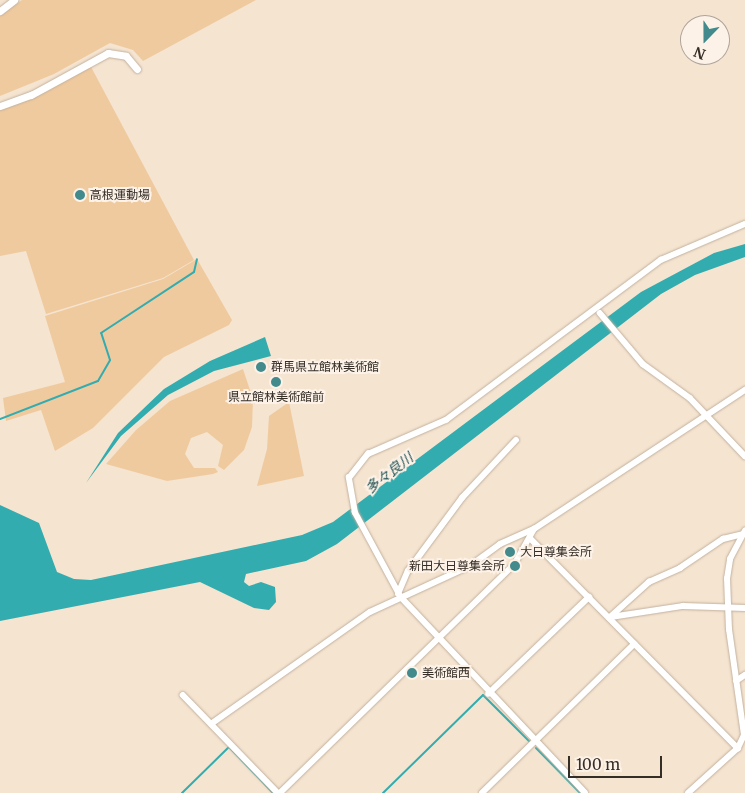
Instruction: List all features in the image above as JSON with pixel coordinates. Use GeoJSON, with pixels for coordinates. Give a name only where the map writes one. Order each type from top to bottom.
{"type":"FeatureCollection","features":[{"type":"Feature","properties":{"kind":"street"},"geometry":{"type":"LineString","coordinates":[[0,11],[14,0]]}},
{"type":"Feature","properties":{"kind":"street"},"geometry":{"type":"LineString","coordinates":[[0,106],[31,95],[108,52],[126,56],[137,69]]}},
{"type":"Feature","properties":{"kind":"street"},"geometry":{"type":"LineString","coordinates":[[585,793],[437,642],[400,596],[350,500],[349,478],[368,454],[446,420],[661,260],[745,224]]}},
{"type":"Feature","properties":{"kind":"street"},"geometry":{"type":"LineString","coordinates":[[600,313],[616,334],[745,456]]}},
{"type":"Feature","properties":{"kind":"street"},"geometry":{"type":"LineString","coordinates":[[211,724],[350,624],[400,596],[534,529],[707,418],[745,390]]}},
{"type":"Feature","properties":{"kind":"street"},"geometry":{"type":"LineString","coordinates":[[400,596],[408,571],[466,493],[516,440]]}},
{"type":"Feature","properties":{"kind":"street"},"geometry":{"type":"LineString","coordinates":[[183,696],[279,793],[437,642],[514,565],[534,529]]}},
{"type":"Feature","properties":{"kind":"street"},"geometry":{"type":"LineString","coordinates":[[688,793],[738,748],[745,734],[736,680],[729,607],[728,569],[744,532]]}},
{"type":"Feature","properties":{"kind":"street"},"geometry":{"type":"LineString","coordinates":[[609,618],[649,582],[680,568],[723,539],[744,532]]}},
{"type":"Feature","properties":{"kind":"street"},"geometry":{"type":"LineString","coordinates":[[530,538],[738,748]]}},
{"type":"Feature","properties":{"kind":"street"},"geometry":{"type":"LineString","coordinates":[[488,694],[589,597]]}},
{"type":"Feature","properties":{"kind":"street"},"geometry":{"type":"LineString","coordinates":[[609,618],[683,606],[745,608]]}},
{"type":"Feature","properties":{"kind":"street"},"geometry":{"type":"LineString","coordinates":[[482,793],[634,644]]}},
{"type":"Feature","properties":{"kind":"street"},"geometry":{"type":"LineString","coordinates":[[736,680],[745,676]]}},
{"type":"Feature","properties":{"kind":"shaded area"},"geometry":{"type":"Polygon","coordinates":[[[22,0],[256,0],[143,61],[133,50],[110,43],[54,74],[0,96],[0,16],[22,0]]]}},
{"type":"Feature","properties":{"kind":"shaded area","name":"高根運動場"},"geometry":{"type":"Polygon","coordinates":[[[90,65],[194,260],[163,278],[46,314],[26,251],[0,256],[0,110],[48,91],[90,65]]]}},
{"type":"Feature","properties":{"kind":"shaded area"},"geometry":{"type":"Polygon","coordinates":[[[197,259],[232,320],[229,325],[164,357],[93,428],[55,451],[41,410],[6,421],[3,398],[65,382],[45,316],[163,279],[197,259]]]}},
{"type":"Feature","properties":{"kind":"shaded area"},"geometry":{"type":"Polygon","coordinates":[[[243,369],[253,399],[252,427],[244,450],[224,470],[218,466],[223,445],[207,432],[191,438],[185,454],[194,468],[215,468],[218,472],[213,474],[167,481],[106,464],[136,430],[170,401],[243,369]]]}},
{"type":"Feature","properties":{"kind":"shaded area"},"geometry":{"type":"Polygon","coordinates":[[[289,402],[304,476],[257,486],[267,449],[269,416],[289,402]]]}},
{"type":"Feature","properties":{"kind":"water"},"geometry":{"type":"Polygon","coordinates":[[[745,244],[745,257],[695,275],[661,294],[337,544],[306,561],[246,574],[244,582],[249,586],[261,582],[275,587],[276,602],[269,610],[254,608],[200,582],[0,621],[0,505],[39,523],[57,572],[74,579],[91,580],[302,535],[333,522],[641,292],[714,253],[745,244]]]}},
{"type":"Feature","properties":{"kind":"water"},"geometry":{"type":"Polygon","coordinates":[[[265,337],[271,356],[214,371],[168,395],[121,436],[86,483],[118,433],[164,389],[210,361],[265,337]]]}},
{"type":"Feature","properties":{"kind":"waterway"},"geometry":{"type":"LineString","coordinates":[[0,419],[98,381],[110,360],[101,333],[194,272],[197,259]]}},
{"type":"Feature","properties":{"kind":"waterway"},"geometry":{"type":"LineString","coordinates":[[383,793],[483,695],[529,741]]}},
{"type":"Feature","properties":{"kind":"waterway"},"geometry":{"type":"LineString","coordinates":[[182,793],[229,747],[273,793]]}},
{"type":"Feature","properties":{"kind":"waterway"},"geometry":{"type":"LineString","coordinates":[[536,748],[580,793]]}},
{"type":"Feature","properties":{"kind":"place","name":"高根運動場"},"geometry":{"type":"Point","coordinates":[80,195]}},
{"type":"Feature","properties":{"kind":"place","name":"群馬県立館林美術館"},"geometry":{"type":"Point","coordinates":[261,367]}},
{"type":"Feature","properties":{"kind":"place","name":"県立館林美術館前"},"geometry":{"type":"Point","coordinates":[276,382]}},
{"type":"Feature","properties":{"kind":"place","name":"大日尊集会所"},"geometry":{"type":"Point","coordinates":[510,552]}},
{"type":"Feature","properties":{"kind":"place","name":"新田大日尊集会所"},"geometry":{"type":"Point","coordinates":[515,566]}},
{"type":"Feature","properties":{"kind":"place","name":"美術館西"},"geometry":{"type":"Point","coordinates":[412,673]}},
{"type":"Feature","properties":{"kind":"water label","name":"多々良川"},"geometry":{"type":"Point","coordinates":[389,473]}}]}
